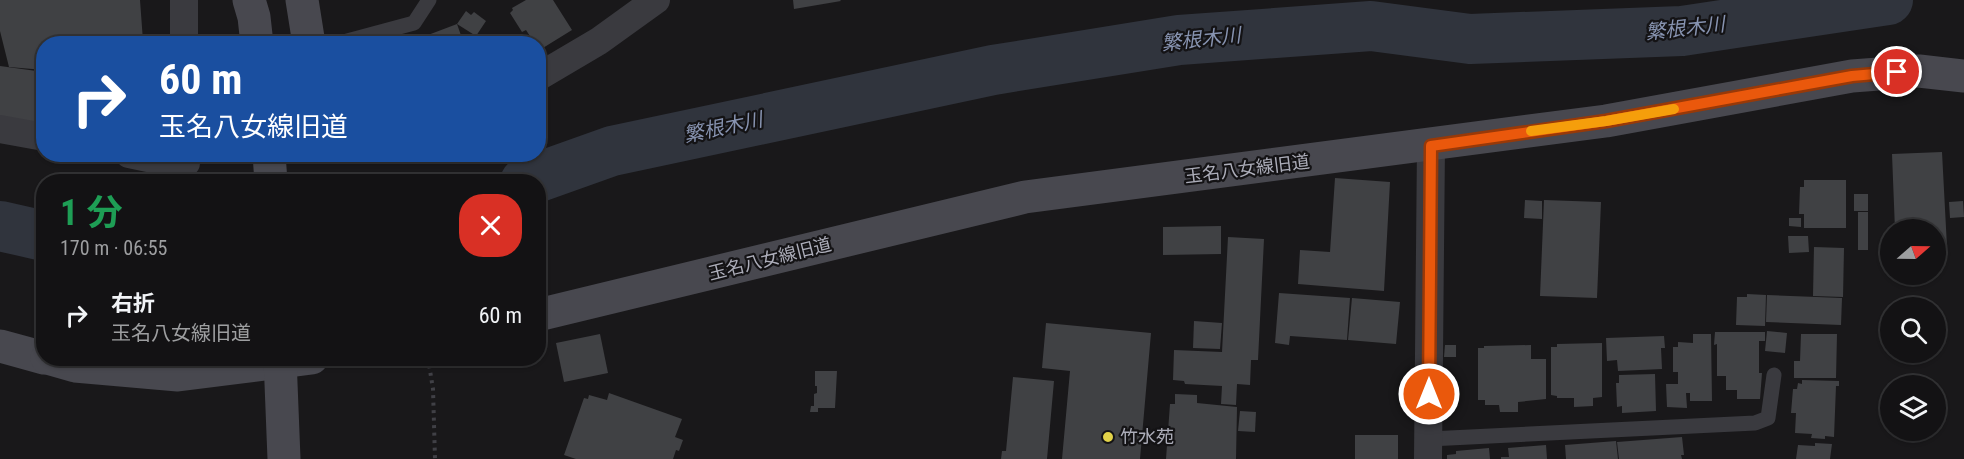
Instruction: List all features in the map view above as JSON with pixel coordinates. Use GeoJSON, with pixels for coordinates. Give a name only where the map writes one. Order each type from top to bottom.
{"type":"FeatureCollection","features":[{"type":"Feature","properties":{"kind":"street"},"geometry":{"type":"LineString","coordinates":[[184,0],[184,36]]}},
{"type":"Feature","properties":{"kind":"street"},"geometry":{"type":"LineString","coordinates":[[249,0],[256,36]]}},
{"type":"Feature","properties":{"kind":"street"},"geometry":{"type":"LineString","coordinates":[[302,0],[308,36]]}},
{"type":"Feature","properties":{"kind":"street"},"geometry":{"type":"LineString","coordinates":[[546,72],[599,41],[656,0]]}},
{"type":"Feature","properties":{"kind":"street","name":"玉名八女線旧道"},"geometry":{"type":"LineString","coordinates":[[546,313],[1025,197],[1431,146],[1606,121],[1852,76],[1919,71],[1964,76]]}},
{"type":"Feature","properties":{"kind":"street"},"geometry":{"type":"LineString","coordinates":[[0,129],[36,136]]}},
{"type":"Feature","properties":{"kind":"street"},"geometry":{"type":"LineString","coordinates":[[1429,449],[1431,146]]}},
{"type":"Feature","properties":{"kind":"street"},"geometry":{"type":"LineString","coordinates":[[167,162],[186,162]]}},
{"type":"Feature","properties":{"kind":"street"},"geometry":{"type":"LineString","coordinates":[[0,346],[36,356]]}},
{"type":"Feature","properties":{"kind":"street"},"geometry":{"type":"LineString","coordinates":[[75,366],[178,375],[244,366]]}},
{"type":"Feature","properties":{"kind":"street"},"geometry":{"type":"LineString","coordinates":[[280,366],[284,459]]}},
{"type":"Feature","properties":{"kind":"lane"},"geometry":{"type":"LineString","coordinates":[[366,36],[414,23],[429,0]]}},
{"type":"Feature","properties":{"kind":"lane"},"geometry":{"type":"LineString","coordinates":[[1429,449],[1755,423],[1768,418],[1774,375]]}},
{"type":"Feature","properties":{"kind":"path"},"geometry":{"type":"LineString","coordinates":[[429,366],[433,389],[435,459]]}},
{"type":"Feature","properties":{"kind":"building"},"geometry":{"type":"Polygon","coordinates":[[[0,0],[140,0],[143,36],[36,36],[36,69],[9,67],[0,31],[0,0]]]}},
{"type":"Feature","properties":{"kind":"building"},"geometry":{"type":"Polygon","coordinates":[[[526,0],[553,0],[572,30],[546,46],[546,36],[530,36],[526,30],[522,32],[510,13],[512,8],[526,0]]]}},
{"type":"Feature","properties":{"kind":"building"},"geometry":{"type":"Polygon","coordinates":[[[793,0],[840,0],[841,1],[794,9],[793,0]]]}},
{"type":"Feature","properties":{"kind":"building"},"geometry":{"type":"Polygon","coordinates":[[[466,11],[471,15],[474,12],[486,21],[476,36],[457,24],[466,11]]]}},
{"type":"Feature","properties":{"kind":"building"},"geometry":{"type":"Polygon","coordinates":[[[457,24],[461,36],[428,36],[457,24]]]}},
{"type":"Feature","properties":{"kind":"building"},"geometry":{"type":"Polygon","coordinates":[[[0,66],[36,71],[36,123],[0,116],[0,66]]]}},
{"type":"Feature","properties":{"kind":"building"},"geometry":{"type":"Polygon","coordinates":[[[1942,152],[1946,219],[1895,219],[1892,154],[1942,152]]]}},
{"type":"Feature","properties":{"kind":"building"},"geometry":{"type":"Polygon","coordinates":[[[1335,178],[1390,182],[1384,291],[1298,284],[1300,250],[1330,252],[1335,178]]]}},
{"type":"Feature","properties":{"kind":"building"},"geometry":{"type":"Polygon","coordinates":[[[1804,180],[1846,180],[1846,228],[1804,228],[1804,214],[1799,214],[1800,187],[1804,187],[1804,180]]]}},
{"type":"Feature","properties":{"kind":"building"},"geometry":{"type":"Polygon","coordinates":[[[1854,194],[1868,194],[1868,211],[1854,211],[1854,194]]]}},
{"type":"Feature","properties":{"kind":"building"},"geometry":{"type":"Polygon","coordinates":[[[1525,200],[1542,201],[1542,219],[1524,218],[1525,200]]]}},
{"type":"Feature","properties":{"kind":"building"},"geometry":{"type":"Polygon","coordinates":[[[1544,200],[1601,202],[1597,298],[1540,296],[1544,200]]]}},
{"type":"Feature","properties":{"kind":"building"},"geometry":{"type":"Polygon","coordinates":[[[1963,201],[1964,217],[1950,218],[1949,202],[1963,201]]]}},
{"type":"Feature","properties":{"kind":"building"},"geometry":{"type":"Polygon","coordinates":[[[1858,212],[1868,212],[1868,250],[1858,250],[1858,212]]]}},
{"type":"Feature","properties":{"kind":"building"},"geometry":{"type":"Polygon","coordinates":[[[1789,218],[1801,218],[1801,227],[1789,226],[1789,218]]]}},
{"type":"Feature","properties":{"kind":"building"},"geometry":{"type":"Polygon","coordinates":[[[1221,226],[1221,254],[1163,255],[1163,227],[1221,226]]]}},
{"type":"Feature","properties":{"kind":"building"},"geometry":{"type":"Polygon","coordinates":[[[1788,236],[1808,236],[1809,252],[1789,253],[1788,236]]]}},
{"type":"Feature","properties":{"kind":"building"},"geometry":{"type":"Polygon","coordinates":[[[1228,237],[1264,239],[1258,360],[1251,360],[1250,385],[1237,384],[1236,405],[1221,404],[1222,386],[1185,384],[1184,381],[1173,380],[1174,350],[1222,352],[1228,237]]]}},
{"type":"Feature","properties":{"kind":"building"},"geometry":{"type":"Polygon","coordinates":[[[1814,247],[1844,248],[1843,297],[1813,296],[1814,247]]]}},
{"type":"Feature","properties":{"kind":"building"},"geometry":{"type":"Polygon","coordinates":[[[1279,293],[1350,298],[1347,340],[1290,336],[1289,345],[1275,343],[1279,293]]]}},
{"type":"Feature","properties":{"kind":"building"},"geometry":{"type":"Polygon","coordinates":[[[1747,294],[1766,295],[1765,326],[1736,325],[1737,297],[1747,297],[1747,294]]]}},
{"type":"Feature","properties":{"kind":"building"},"geometry":{"type":"Polygon","coordinates":[[[1767,295],[1842,298],[1841,325],[1766,322],[1767,295]]]}},
{"type":"Feature","properties":{"kind":"building"},"geometry":{"type":"Polygon","coordinates":[[[1352,298],[1400,302],[1396,344],[1348,340],[1352,298]]]}},
{"type":"Feature","properties":{"kind":"building"},"geometry":{"type":"Polygon","coordinates":[[[1194,321],[1222,323],[1220,349],[1193,348],[1194,321]]]}},
{"type":"Feature","properties":{"kind":"building"},"geometry":{"type":"Polygon","coordinates":[[[1046,323],[1151,333],[1140,459],[1062,459],[1070,371],[1042,368],[1046,323]]]}},
{"type":"Feature","properties":{"kind":"building"},"geometry":{"type":"Polygon","coordinates":[[[1767,331],[1787,333],[1785,353],[1765,351],[1767,331]]]}},
{"type":"Feature","properties":{"kind":"building"},"geometry":{"type":"Polygon","coordinates":[[[1715,332],[1765,332],[1765,341],[1759,341],[1759,373],[1762,373],[1760,399],[1737,399],[1737,390],[1726,390],[1726,376],[1717,376],[1715,332]]]}},
{"type":"Feature","properties":{"kind":"building"},"geometry":{"type":"Polygon","coordinates":[[[600,334],[608,373],[564,382],[556,343],[600,334]]]}},
{"type":"Feature","properties":{"kind":"building"},"geometry":{"type":"Polygon","coordinates":[[[1693,334],[1711,334],[1712,401],[1690,401],[1690,393],[1686,393],[1687,408],[1667,407],[1666,384],[1678,384],[1678,372],[1673,372],[1673,347],[1678,347],[1678,342],[1693,343],[1693,334]]]}},
{"type":"Feature","properties":{"kind":"building"},"geometry":{"type":"Polygon","coordinates":[[[1801,334],[1837,334],[1836,378],[1794,378],[1794,361],[1800,361],[1801,334]]]}},
{"type":"Feature","properties":{"kind":"building"},"geometry":{"type":"Polygon","coordinates":[[[1664,336],[1665,348],[1661,348],[1662,369],[1618,371],[1617,360],[1607,361],[1606,338],[1664,336]]]}},
{"type":"Feature","properties":{"kind":"building"},"geometry":{"type":"Polygon","coordinates":[[[1602,343],[1602,397],[1593,398],[1593,406],[1574,407],[1574,398],[1557,398],[1551,395],[1551,347],[1557,347],[1557,344],[1602,343]]]}},
{"type":"Feature","properties":{"kind":"building"},"geometry":{"type":"Polygon","coordinates":[[[1445,345],[1456,345],[1456,357],[1444,357],[1445,345]]]}},
{"type":"Feature","properties":{"kind":"building"},"geometry":{"type":"Polygon","coordinates":[[[1531,345],[1531,359],[1546,359],[1546,399],[1518,402],[1518,412],[1500,412],[1499,405],[1485,405],[1485,400],[1478,400],[1478,348],[1531,345]]]}},
{"type":"Feature","properties":{"kind":"building"},"geometry":{"type":"Polygon","coordinates":[[[815,371],[837,371],[835,408],[818,408],[818,412],[810,412],[811,406],[814,406],[814,394],[817,393],[815,371]]]}},
{"type":"Feature","properties":{"kind":"building"},"geometry":{"type":"Polygon","coordinates":[[[1655,374],[1656,411],[1622,413],[1622,406],[1617,407],[1616,383],[1619,383],[1619,375],[1655,374]]]}},
{"type":"Feature","properties":{"kind":"building"},"geometry":{"type":"Polygon","coordinates":[[[1013,377],[1054,381],[1047,459],[1001,459],[1002,451],[1006,451],[1013,377]]]}},
{"type":"Feature","properties":{"kind":"building"},"geometry":{"type":"Polygon","coordinates":[[[1802,380],[1839,381],[1839,386],[1836,386],[1834,437],[1811,438],[1812,434],[1795,433],[1796,413],[1791,413],[1793,389],[1797,389],[1798,383],[1802,384],[1802,380]]]}},
{"type":"Feature","properties":{"kind":"building"},"geometry":{"type":"Polygon","coordinates":[[[609,393],[682,419],[675,437],[683,440],[673,459],[576,459],[564,455],[584,398],[588,399],[589,395],[607,400],[609,393]]]}},
{"type":"Feature","properties":{"kind":"building"},"geometry":{"type":"Polygon","coordinates":[[[1175,394],[1197,395],[1197,403],[1237,407],[1236,459],[1166,459],[1170,404],[1175,404],[1175,394]]]}},
{"type":"Feature","properties":{"kind":"building"},"geometry":{"type":"Polygon","coordinates":[[[1240,411],[1256,412],[1255,432],[1238,431],[1240,411]]]}},
{"type":"Feature","properties":{"kind":"building"},"geometry":{"type":"Polygon","coordinates":[[[1355,435],[1398,435],[1398,459],[1355,459],[1355,435]]]}},
{"type":"Feature","properties":{"kind":"building"},"geometry":{"type":"Polygon","coordinates":[[[1682,437],[1684,455],[1681,455],[1682,459],[1619,459],[1617,442],[1682,437]]]}},
{"type":"Feature","properties":{"kind":"building"},"geometry":{"type":"Polygon","coordinates":[[[1616,441],[1618,459],[1566,459],[1565,445],[1616,441]]]}},
{"type":"Feature","properties":{"kind":"building"},"geometry":{"type":"Polygon","coordinates":[[[1815,443],[1832,444],[1830,459],[1796,459],[1798,445],[1815,446],[1815,443]]]}},
{"type":"Feature","properties":{"kind":"building"},"geometry":{"type":"Polygon","coordinates":[[[1546,445],[1547,459],[1501,459],[1501,457],[1509,457],[1508,448],[1546,445]]]}},
{"type":"Feature","properties":{"kind":"building"},"geometry":{"type":"Polygon","coordinates":[[[1489,448],[1490,459],[1447,459],[1447,455],[1456,454],[1456,451],[1489,448]]]}},
{"type":"Feature","properties":{"kind":"waterway","name":"繁根木川"},"geometry":{"type":"LineString","coordinates":[[546,175],[612,151],[993,70],[1179,40],[1371,26],[1470,39],[1682,31],[1888,0]]}},
{"type":"Feature","properties":{"kind":"waterway","name":"繁根木川"},"geometry":{"type":"LineString","coordinates":[[0,226],[36,234]]}},
{"type":"Feature","properties":{"kind":"slow traffic"},"geometry":{"type":"LineString","coordinates":[[1531,131],[1674,109]]}},
{"type":"Feature","properties":{"kind":"place","name":"竹水苑"},"geometry":{"type":"Point","coordinates":[1108,437]}},
{"type":"Feature","properties":{"kind":"route"},"geometry":{"type":"LineString","coordinates":[[1429,394],[1431,146],[1606,121],[1852,76],[1897,72]]}}]}
